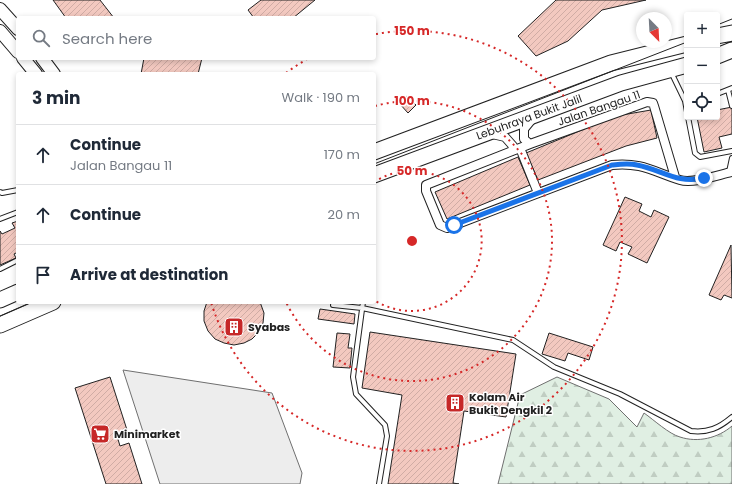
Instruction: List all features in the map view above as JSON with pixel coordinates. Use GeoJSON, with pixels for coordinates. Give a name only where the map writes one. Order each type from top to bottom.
{"type":"FeatureCollection","features":[{"type":"Feature","properties":{"kind":"highway"},"geometry":{"type":"LineString","coordinates":[[720,35],[732,32]]}},
{"type":"Feature","properties":{"kind":"highway","name":"Lebuhraya Bukit Jalil"},"geometry":{"type":"LineString","coordinates":[[376,151],[611,63],[684,45]]}},
{"type":"Feature","properties":{"kind":"highway"},"geometry":{"type":"LineString","coordinates":[[720,55],[732,50]]}},
{"type":"Feature","properties":{"kind":"highway"},"geometry":{"type":"LineString","coordinates":[[720,60],[732,58]]}},
{"type":"Feature","properties":{"kind":"highway","name":"Lebuhraya Bukit Jalil"},"geometry":{"type":"LineString","coordinates":[[376,174],[621,84],[684,66]]}},
{"type":"Feature","properties":{"kind":"highway"},"geometry":{"type":"LineString","coordinates":[[0,325],[48,304]]}},
{"type":"Feature","properties":{"kind":"main road"},"geometry":{"type":"LineString","coordinates":[[0,8],[16,27]]}},
{"type":"Feature","properties":{"kind":"main road"},"geometry":{"type":"LineString","coordinates":[[0,31],[16,50]]}},
{"type":"Feature","properties":{"kind":"main road"},"geometry":{"type":"LineString","coordinates":[[25,60],[34,72]]}},
{"type":"Feature","properties":{"kind":"main road"},"geometry":{"type":"LineString","coordinates":[[44,60],[52,72]]}},
{"type":"Feature","properties":{"kind":"street","name":"Jalan Bangau 11"},"geometry":{"type":"LineString","coordinates":[[647,102],[653,103],[675,177],[638,165],[612,165],[447,228],[440,225],[426,191],[426,185],[530,144],[647,102]]}},
{"type":"Feature","properties":{"kind":"street"},"geometry":{"type":"LineString","coordinates":[[530,144],[524,139],[524,129],[535,115]]}},
{"type":"Feature","properties":{"kind":"street"},"geometry":{"type":"LineString","coordinates":[[486,133],[505,136],[516,150],[538,193]]}},
{"type":"Feature","properties":{"kind":"street"},"geometry":{"type":"LineString","coordinates":[[675,177],[681,180],[691,181],[731,173]]}},
{"type":"Feature","properties":{"kind":"lane"},"geometry":{"type":"LineString","coordinates":[[669,70],[684,97]]}},
{"type":"Feature","properties":{"kind":"lane"},"geometry":{"type":"LineString","coordinates":[[720,93],[730,89],[732,106]]}},
{"type":"Feature","properties":{"kind":"lane"},"geometry":{"type":"LineString","coordinates":[[689,120],[695,153],[700,157],[732,150]]}},
{"type":"Feature","properties":{"kind":"lane"},"geometry":{"type":"LineString","coordinates":[[731,173],[732,158]]}},
{"type":"Feature","properties":{"kind":"lane"},"geometry":{"type":"LineString","coordinates":[[0,192],[16,190]]}},
{"type":"Feature","properties":{"kind":"lane"},"geometry":{"type":"LineString","coordinates":[[0,219],[16,213]]}},
{"type":"Feature","properties":{"kind":"lane"},"geometry":{"type":"LineString","coordinates":[[0,269],[16,261]]}},
{"type":"Feature","properties":{"kind":"lane"},"geometry":{"type":"LineString","coordinates":[[363,304],[353,377],[356,394],[385,425],[387,436],[379,484]]}},
{"type":"Feature","properties":{"kind":"lane"},"geometry":{"type":"LineString","coordinates":[[333,305],[362,308],[513,340],[554,367],[620,394],[691,431],[701,432],[713,430],[732,417]]}},
{"type":"Feature","properties":{"kind":"green space"},"geometry":{"type":"Polygon","coordinates":[[[557,377],[609,399],[637,427],[644,413],[671,433],[687,439],[694,440],[708,438],[720,434],[732,426],[732,484],[498,484],[520,395],[557,377]]]}},
{"type":"Feature","properties":{"kind":"shaded area"},"geometry":{"type":"Polygon","coordinates":[[[123,370],[272,393],[302,473],[300,484],[160,484],[123,370]]]}},
{"type":"Feature","properties":{"kind":"building"},"geometry":{"type":"Polygon","coordinates":[[[53,0],[100,0],[112,16],[65,16],[53,0]]]}},
{"type":"Feature","properties":{"kind":"building"},"geometry":{"type":"Polygon","coordinates":[[[261,0],[315,0],[295,16],[252,16],[248,10],[261,0]]]}},
{"type":"Feature","properties":{"kind":"building"},"geometry":{"type":"Polygon","coordinates":[[[556,0],[646,0],[602,10],[568,41],[536,56],[518,36],[556,0]]]}},
{"type":"Feature","properties":{"kind":"building"},"geometry":{"type":"Polygon","coordinates":[[[144,60],[202,60],[198,72],[141,72],[144,60]]]}},
{"type":"Feature","properties":{"kind":"building"},"geometry":{"type":"Polygon","coordinates":[[[407,96],[416,105],[408,113],[399,103],[407,96]]]}},
{"type":"Feature","properties":{"kind":"building"},"geometry":{"type":"Polygon","coordinates":[[[732,107],[732,134],[719,137],[722,148],[704,152],[698,120],[720,120],[720,109],[732,107]]]}},
{"type":"Feature","properties":{"kind":"building"},"geometry":{"type":"Polygon","coordinates":[[[651,110],[657,138],[626,146],[538,180],[526,153],[616,116],[651,110]]]}},
{"type":"Feature","properties":{"kind":"building"},"geometry":{"type":"Polygon","coordinates":[[[518,157],[530,185],[447,219],[435,192],[518,157]]]}},
{"type":"Feature","properties":{"kind":"building"},"geometry":{"type":"Polygon","coordinates":[[[625,197],[642,204],[639,211],[651,217],[654,210],[669,217],[647,263],[628,254],[632,247],[620,242],[616,251],[603,245],[625,197]]]}},
{"type":"Feature","properties":{"kind":"building"},"geometry":{"type":"Polygon","coordinates":[[[16,222],[16,253],[14,254],[16,258],[0,265],[0,231],[2,234],[15,228],[12,223],[16,222]]]}},
{"type":"Feature","properties":{"kind":"building"},"geometry":{"type":"Polygon","coordinates":[[[731,245],[732,298],[724,295],[721,300],[709,295],[731,245]]]}},
{"type":"Feature","properties":{"kind":"building","name":"Syabas"},"geometry":{"type":"Polygon","coordinates":[[[206,304],[261,304],[264,313],[263,323],[259,332],[252,339],[244,343],[234,345],[224,343],[215,339],[208,331],[204,321],[204,311],[206,304]]]}},
{"type":"Feature","properties":{"kind":"building"},"geometry":{"type":"Polygon","coordinates":[[[320,309],[355,314],[354,324],[318,319],[320,309]]]}},
{"type":"Feature","properties":{"kind":"building","name":"Kolam Air Bukit Dengkil 2"},"geometry":{"type":"Polygon","coordinates":[[[370,332],[516,354],[506,417],[464,411],[453,483],[459,484],[388,484],[402,395],[362,388],[370,332]]]}},
{"type":"Feature","properties":{"kind":"building"},"geometry":{"type":"Polygon","coordinates":[[[337,333],[350,334],[348,348],[352,348],[350,368],[333,367],[337,333]]]}},
{"type":"Feature","properties":{"kind":"building"},"geometry":{"type":"Polygon","coordinates":[[[549,333],[593,347],[589,360],[568,353],[565,361],[542,354],[549,333]]]}},
{"type":"Feature","properties":{"kind":"building"},"geometry":{"type":"Polygon","coordinates":[[[110,377],[128,433],[117,436],[120,446],[129,443],[142,484],[106,484],[75,388],[110,377]]]}},
{"type":"Feature","properties":{"kind":"tram line"},"geometry":{"type":"LineString","coordinates":[[720,24],[732,19]]}},
{"type":"Feature","properties":{"kind":"tram line"},"geometry":{"type":"LineString","coordinates":[[376,163],[684,43]]}},
{"type":"Feature","properties":{"kind":"tram line"},"geometry":{"type":"LineString","coordinates":[[0,316],[27,304]]}},
{"type":"Feature","properties":{"kind":"place","name":"Syabas"},"geometry":{"type":"Point","coordinates":[234,327]}},
{"type":"Feature","properties":{"kind":"place","name":"Kolam Air Bukit Dengkil 2"},"geometry":{"type":"Point","coordinates":[455,403]}},
{"type":"Feature","properties":{"kind":"place","name":"Minimarket"},"geometry":{"type":"Point","coordinates":[100,434]}},
{"type":"Feature","properties":{"kind":"route"},"geometry":{"type":"LineString","coordinates":[[454,225],[612,165],[638,165],[681,180],[691,181],[704,178]]}}]}
